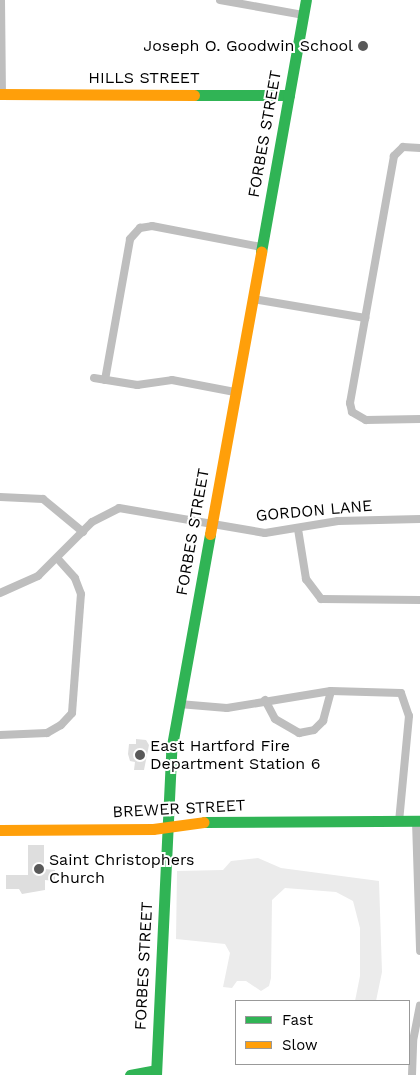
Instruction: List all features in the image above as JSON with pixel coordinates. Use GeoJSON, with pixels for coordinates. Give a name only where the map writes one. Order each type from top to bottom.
{"type":"FeatureCollection","features":[{"type":"Feature","properties":{"kind":"main road","name":"FORBES STREET"},"geometry":{"type":"LineString","coordinates":[[156,1072],[170,759],[306,0]]}},
{"type":"Feature","properties":{"kind":"main road","name":"HILLS STREET"},"geometry":{"type":"LineString","coordinates":[[1,94],[288,95]]}},
{"type":"Feature","properties":{"kind":"main road","name":"BREWER STREET"},"geometry":{"type":"LineString","coordinates":[[0,830],[152,829],[168,825],[418,821]]}},
{"type":"Feature","properties":{"kind":"main road"},"geometry":{"type":"LineString","coordinates":[[130,1075],[156,1072]]}},
{"type":"Feature","properties":{"kind":"street"},"geometry":{"type":"LineString","coordinates":[[1,94],[2,0]]}},
{"type":"Feature","properties":{"kind":"street"},"geometry":{"type":"LineString","coordinates":[[220,0],[303,15]]}},
{"type":"Feature","properties":{"kind":"street"},"geometry":{"type":"LineString","coordinates":[[420,148],[403,147],[394,156],[365,318],[352,412],[366,420],[420,419]]}},
{"type":"Feature","properties":{"kind":"street"},"geometry":{"type":"LineString","coordinates":[[105,380],[130,239],[140,228],[152,226],[261,247]]}},
{"type":"Feature","properties":{"kind":"street"},"geometry":{"type":"LineString","coordinates":[[252,299],[365,318]]}},
{"type":"Feature","properties":{"kind":"street"},"geometry":{"type":"LineString","coordinates":[[94,378],[138,385],[172,380],[235,392]]}},
{"type":"Feature","properties":{"kind":"street"},"geometry":{"type":"LineString","coordinates":[[0,497],[43,499],[83,532]]}},
{"type":"Feature","properties":{"kind":"street","name":"GORDON LANE"},"geometry":{"type":"LineString","coordinates":[[0,593],[20,587],[58,559],[83,532],[106,512],[118,508],[266,532],[298,529],[338,520],[420,519]]}},
{"type":"Feature","properties":{"kind":"street"},"geometry":{"type":"LineString","coordinates":[[298,529],[306,579],[312,591],[321,599],[420,600]]}},
{"type":"Feature","properties":{"kind":"street"},"geometry":{"type":"LineString","coordinates":[[0,735],[47,732],[72,713],[81,594],[75,578],[58,559]]}},
{"type":"Feature","properties":{"kind":"street"},"geometry":{"type":"LineString","coordinates":[[179,704],[227,708],[265,700],[331,691],[390,690],[401,693],[408,704],[399,821]]}},
{"type":"Feature","properties":{"kind":"street"},"geometry":{"type":"LineString","coordinates":[[265,700],[275,719],[299,733],[314,730],[323,721],[331,691]]}},
{"type":"Feature","properties":{"kind":"street"},"geometry":{"type":"LineString","coordinates":[[418,821],[420,951]]}},
{"type":"Feature","properties":{"kind":"street"},"geometry":{"type":"LineString","coordinates":[[412,1075],[416,1059],[420,1006]]}},
{"type":"Feature","properties":{"kind":"shaded area"},"geometry":{"type":"Polygon","coordinates":[[[258,858],[281,868],[379,881],[382,972],[376,1000],[355,1000],[360,976],[360,928],[353,901],[336,892],[285,888],[272,900],[271,978],[269,986],[261,991],[246,981],[237,981],[232,988],[223,987],[230,953],[225,944],[176,939],[177,871],[223,870],[231,861],[258,858]]]}},
{"type":"Feature","properties":{"kind":"building","name":"East Hartford Fire Department Station 6"},"geometry":{"type":"Polygon","coordinates":[[[136,739],[146,740],[149,745],[144,770],[134,770],[135,762],[130,761],[128,754],[129,744],[136,744],[136,739]]]}},
{"type":"Feature","properties":{"kind":"building","name":"Saint Christophers Church"},"geometry":{"type":"Polygon","coordinates":[[[28,845],[44,845],[44,869],[55,870],[55,881],[45,880],[45,890],[22,894],[19,889],[6,889],[6,875],[28,875],[28,845]]]}},
{"type":"Feature","properties":{"kind":"traffic: fast"},"geometry":{"type":"LineString","coordinates":[[261,252],[306,0]]}},
{"type":"Feature","properties":{"kind":"traffic: fast"},"geometry":{"type":"LineString","coordinates":[[194,95],[289,95]]}},
{"type":"Feature","properties":{"kind":"traffic: fast"},"geometry":{"type":"LineString","coordinates":[[156,1075],[171,751],[210,534]]}},
{"type":"Feature","properties":{"kind":"traffic: fast"},"geometry":{"type":"LineString","coordinates":[[204,822],[420,821]]}},
{"type":"Feature","properties":{"kind":"traffic: fast"},"geometry":{"type":"LineString","coordinates":[[130,1075],[156,1070]]}},
{"type":"Feature","properties":{"kind":"traffic: slow"},"geometry":{"type":"LineString","coordinates":[[0,94],[194,95]]}},
{"type":"Feature","properties":{"kind":"traffic: slow"},"geometry":{"type":"LineString","coordinates":[[210,534],[261,252]]}},
{"type":"Feature","properties":{"kind":"traffic: slow"},"geometry":{"type":"LineString","coordinates":[[0,830],[153,829],[204,822]]}},
{"type":"Feature","properties":{"kind":"place","name":"Joseph O. Goodwin School"},"geometry":{"type":"Point","coordinates":[363,46]}},
{"type":"Feature","properties":{"kind":"place","name":"East Hartford Fire Department Station 6"},"geometry":{"type":"Point","coordinates":[140,755]}},
{"type":"Feature","properties":{"kind":"place","name":"Saint Christophers Church"},"geometry":{"type":"Point","coordinates":[39,869]}}]}
